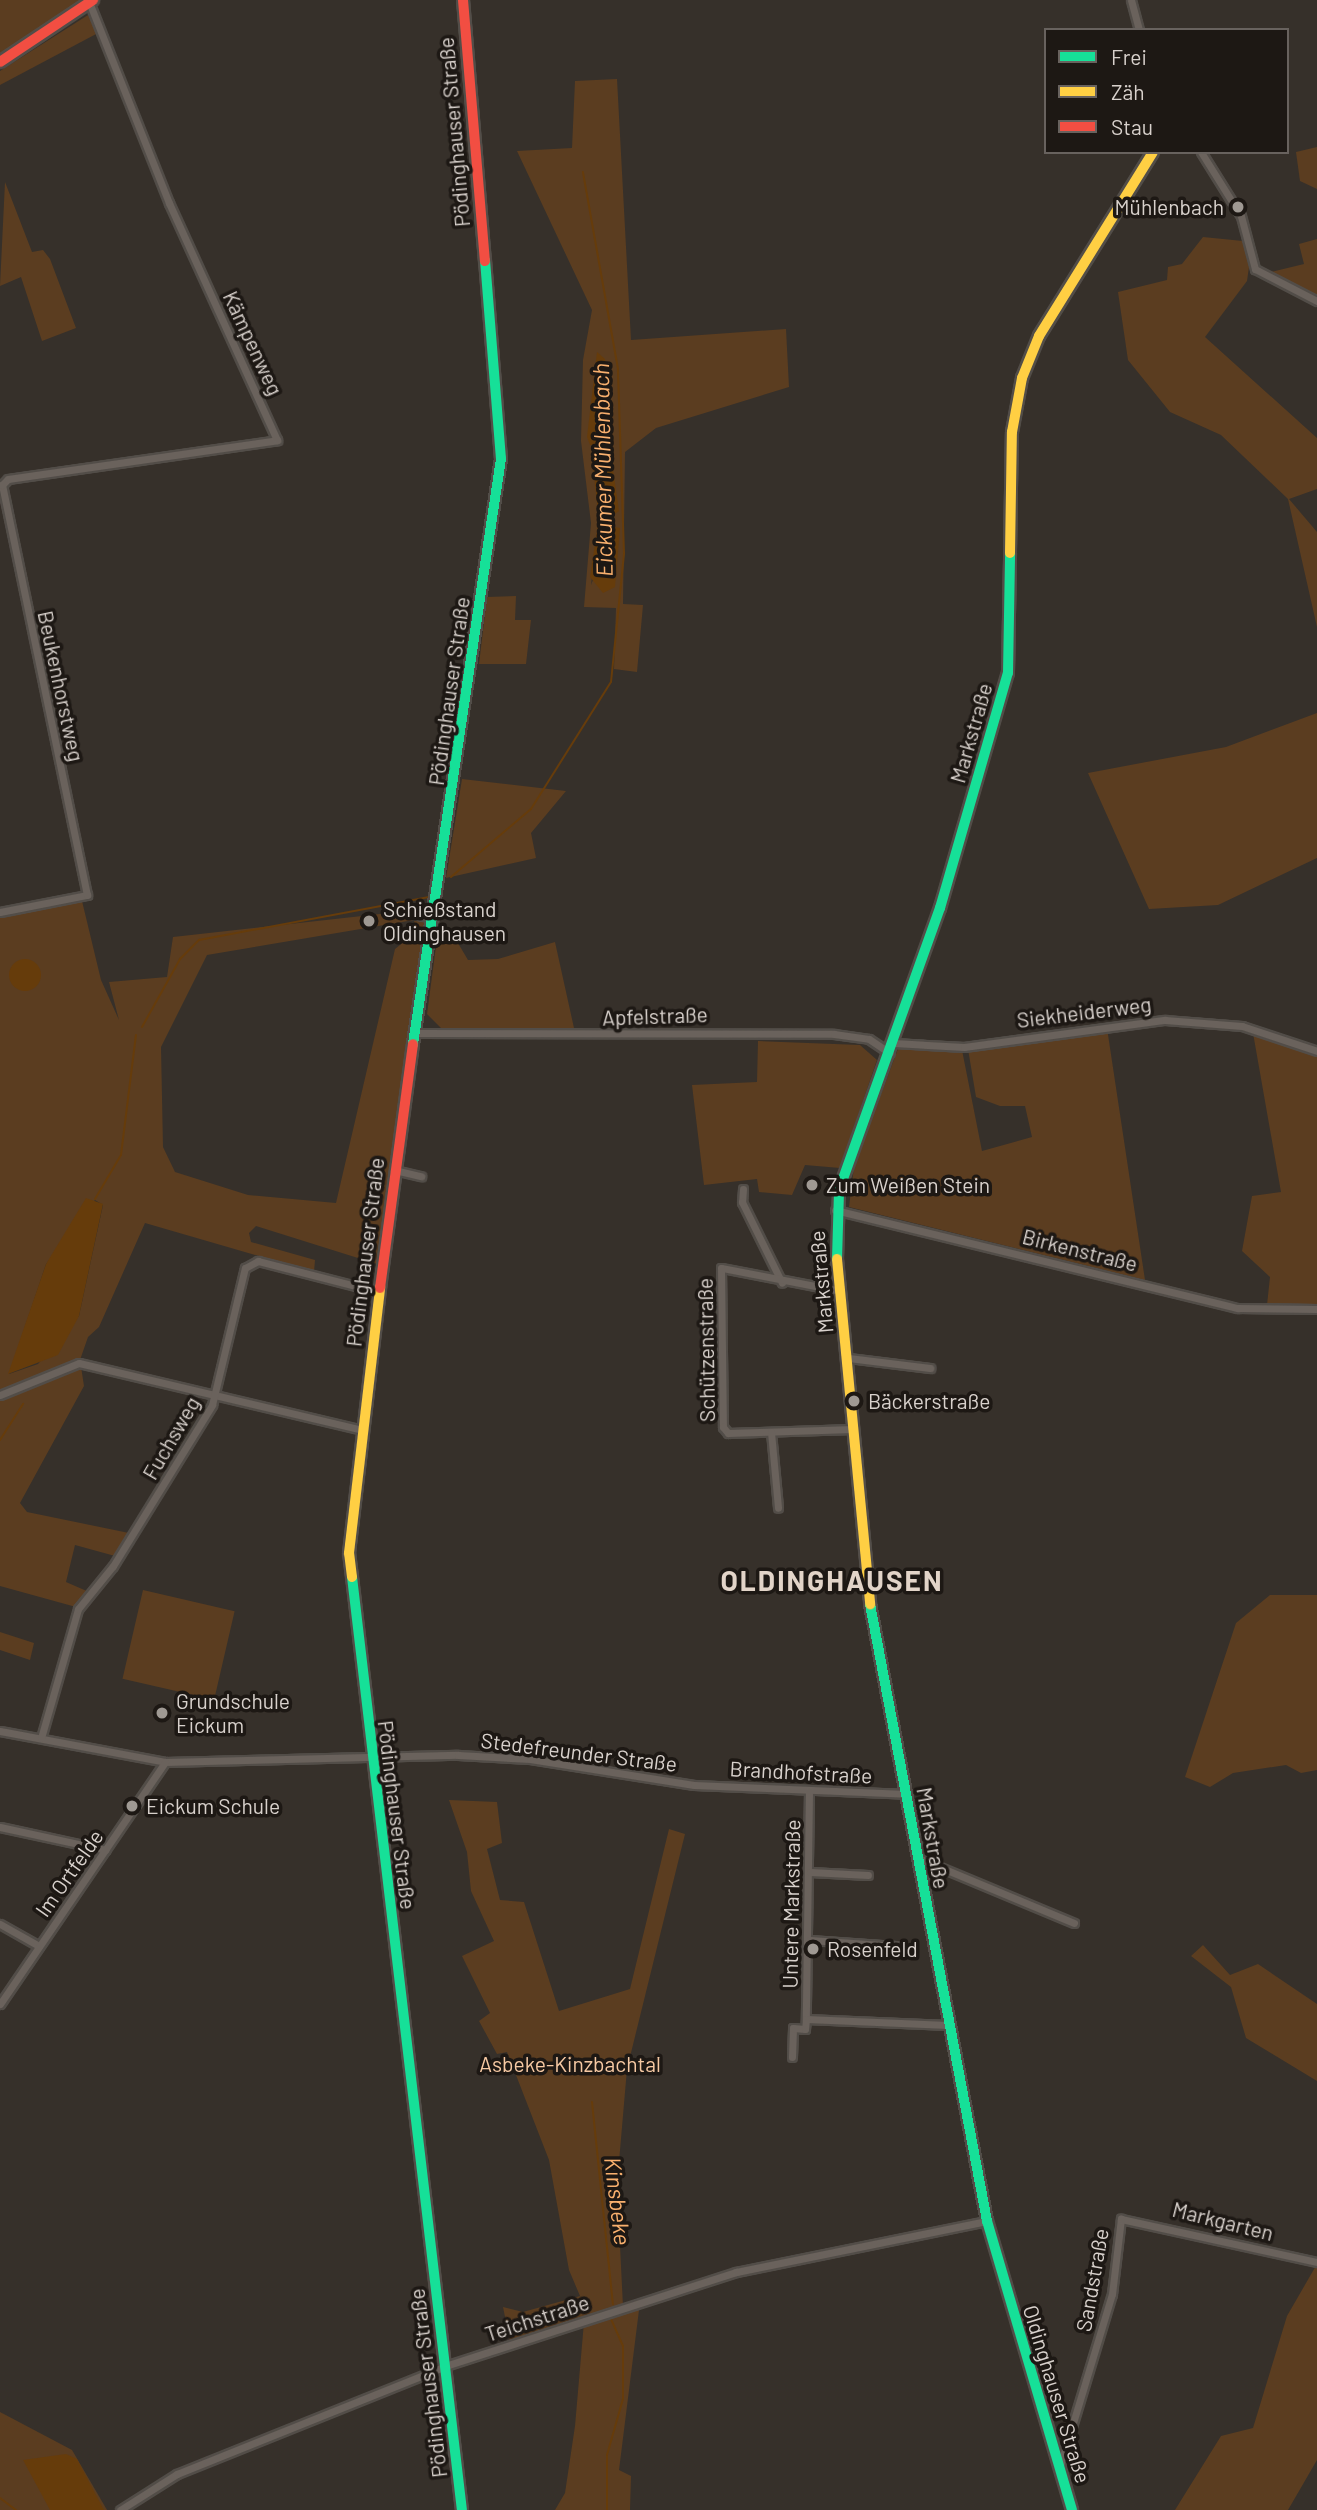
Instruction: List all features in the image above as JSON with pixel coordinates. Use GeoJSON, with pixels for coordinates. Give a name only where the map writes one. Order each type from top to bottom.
{"type":"FeatureCollection","features":[{"type":"Feature","properties":{"kind":"street","name":"Pödinghauser Straße"},"geometry":{"type":"LineString","coordinates":[[462,2510],[349,1570],[362,1430],[394,1170],[436,918],[501,459],[463,0]]}},
{"type":"Feature","properties":{"kind":"street"},"geometry":{"type":"LineString","coordinates":[[1130,0],[1138,28]]}},
{"type":"Feature","properties":{"kind":"street"},"geometry":{"type":"LineString","coordinates":[[0,62],[91,1]]}},
{"type":"Feature","properties":{"kind":"street","name":"Kämpenweg"},"geometry":{"type":"LineString","coordinates":[[2,485],[8,479],[277,440],[169,203],[91,1]]}},
{"type":"Feature","properties":{"kind":"street","name":"Markstraße"},"geometry":{"type":"LineString","coordinates":[[1005,2290],[986,2221],[867,1590],[835,1210],[892,1048],[1013,650],[1012,432],[1022,378],[1045,325],[1152,154]]}},
{"type":"Feature","properties":{"kind":"street"},"geometry":{"type":"LineString","coordinates":[[1202,154],[1241,216],[1255,270],[1317,301]]}},
{"type":"Feature","properties":{"kind":"street","name":"Beukenhorstweg"},"geometry":{"type":"LineString","coordinates":[[0,912],[87,895],[2,485]]}},
{"type":"Feature","properties":{"kind":"street"},"geometry":{"type":"LineString","coordinates":[[417,915],[436,918]]}},
{"type":"Feature","properties":{"kind":"street","name":"Siekheiderweg"},"geometry":{"type":"LineString","coordinates":[[892,1048],[964,1047],[1165,1020],[1242,1026],[1317,1051]]}},
{"type":"Feature","properties":{"kind":"street","name":"Apfelstraße"},"geometry":{"type":"LineString","coordinates":[[417,1033],[834,1034],[869,1039],[892,1048]]}},
{"type":"Feature","properties":{"kind":"street"},"geometry":{"type":"LineString","coordinates":[[394,1170],[421,1176]]}},
{"type":"Feature","properties":{"kind":"street"},"geometry":{"type":"LineString","coordinates":[[743,1189],[742,1202],[782,1283],[841,1291]]}},
{"type":"Feature","properties":{"kind":"street","name":"Birkenstraße"},"geometry":{"type":"LineString","coordinates":[[835,1210],[1238,1308],[1317,1309]]}},
{"type":"Feature","properties":{"kind":"street","name":"Fuchsweg"},"geometry":{"type":"LineString","coordinates":[[41,1738],[78,1609],[117,1559],[214,1398],[249,1263],[379,1292]]}},
{"type":"Feature","properties":{"kind":"street","name":"Schützenstraße"},"geometry":{"type":"LineString","coordinates":[[771,1432],[725,1432],[724,1268],[782,1283]]}},
{"type":"Feature","properties":{"kind":"street"},"geometry":{"type":"LineString","coordinates":[[848,1358],[930,1368]]}},
{"type":"Feature","properties":{"kind":"street"},"geometry":{"type":"LineString","coordinates":[[0,1395],[79,1363],[214,1398],[362,1430]]}},
{"type":"Feature","properties":{"kind":"street"},"geometry":{"type":"LineString","coordinates":[[778,1508],[771,1432],[853,1429]]}},
{"type":"Feature","properties":{"kind":"street","name":"Stedefreunder Straße"},"geometry":{"type":"LineString","coordinates":[[0,1731],[165,1762],[370,1754],[530,1759],[694,1785]]}},
{"type":"Feature","properties":{"kind":"street","name":"Im Ortfelde"},"geometry":{"type":"LineString","coordinates":[[0,2004],[165,1762]]}},
{"type":"Feature","properties":{"kind":"street","name":"Brandhofstraße"},"geometry":{"type":"LineString","coordinates":[[694,1785],[906,1794]]}},
{"type":"Feature","properties":{"kind":"street","name":"Untere Markstraße"},"geometry":{"type":"LineString","coordinates":[[792,2057],[793,2028],[805,2029],[806,2019],[810,1940],[809,1790]]}},
{"type":"Feature","properties":{"kind":"street"},"geometry":{"type":"LineString","coordinates":[[0,1827],[106,1850]]}},
{"type":"Feature","properties":{"kind":"street"},"geometry":{"type":"LineString","coordinates":[[918,1858],[1074,1923]]}},
{"type":"Feature","properties":{"kind":"street"},"geometry":{"type":"LineString","coordinates":[[810,1872],[868,1875]]}},
{"type":"Feature","properties":{"kind":"street"},"geometry":{"type":"LineString","coordinates":[[0,1924],[39,1946]]}},
{"type":"Feature","properties":{"kind":"street"},"geometry":{"type":"LineString","coordinates":[[810,1940],[896,1946]]}},
{"type":"Feature","properties":{"kind":"street","name":"Untere Markstraße"},"geometry":{"type":"LineString","coordinates":[[806,2019],[948,2025]]}},
{"type":"Feature","properties":{"kind":"street","name":"Markgarten"},"geometry":{"type":"LineString","coordinates":[[1121,2219],[1317,2262]]}},
{"type":"Feature","properties":{"kind":"street","name":"Sandstraße"},"geometry":{"type":"LineString","coordinates":[[1059,2466],[1112,2294],[1121,2219]]}},
{"type":"Feature","properties":{"kind":"street","name":"Teichstraße"},"geometry":{"type":"LineString","coordinates":[[120,2510],[177,2474],[445,2366],[736,2272],[986,2221]]}},
{"type":"Feature","properties":{"kind":"street","name":"Oldinghauser Straße"},"geometry":{"type":"LineString","coordinates":[[1005,2290],[1072,2510]]}},
{"type":"Feature","properties":{"kind":"green space"},"geometry":{"type":"Polygon","coordinates":[[[0,0],[82,0],[0,55],[0,0]]]}},
{"type":"Feature","properties":{"kind":"green space"},"geometry":{"type":"Polygon","coordinates":[[[88,15],[98,33],[0,85],[0,71],[88,15]]]}},
{"type":"Feature","properties":{"kind":"green space"},"geometry":{"type":"Polygon","coordinates":[[[617,79],[631,340],[786,329],[789,387],[656,428],[625,452],[623,604],[643,605],[637,672],[614,669],[616,608],[584,607],[591,523],[581,441],[583,360],[592,310],[517,151],[572,148],[575,81],[617,79]],[[615,524],[598,525],[591,585],[615,524]]]}},
{"type":"Feature","properties":{"kind":"green space"},"geometry":{"type":"Polygon","coordinates":[[[1317,147],[1317,189],[1300,181],[1296,152],[1317,147]]]}},
{"type":"Feature","properties":{"kind":"green space"},"geometry":{"type":"Polygon","coordinates":[[[5,182],[32,252],[43,250],[50,259],[76,328],[42,341],[21,277],[0,286],[5,182]]]}},
{"type":"Feature","properties":{"kind":"green space"},"geometry":{"type":"Polygon","coordinates":[[[1203,237],[1243,241],[1249,267],[1247,281],[1205,337],[1317,438],[1317,489],[1289,499],[1317,532],[1317,627],[1288,499],[1221,435],[1170,412],[1128,360],[1118,292],[1167,280],[1168,267],[1182,264],[1203,237]]]}},
{"type":"Feature","properties":{"kind":"green space"},"geometry":{"type":"Polygon","coordinates":[[[1317,239],[1317,298],[1263,274],[1304,264],[1299,244],[1317,239]]]}},
{"type":"Feature","properties":{"kind":"green space"},"geometry":{"type":"Polygon","coordinates":[[[516,596],[515,620],[531,620],[526,664],[479,664],[487,597],[516,596]]]}},
{"type":"Feature","properties":{"kind":"green space"},"geometry":{"type":"Polygon","coordinates":[[[1317,713],[1317,858],[1218,905],[1149,909],[1088,773],[1226,747],[1317,713]]]}},
{"type":"Feature","properties":{"kind":"green space"},"geometry":{"type":"Polygon","coordinates":[[[462,779],[566,791],[531,833],[536,858],[446,878],[462,779]]]}},
{"type":"Feature","properties":{"kind":"green space"},"geometry":{"type":"Polygon","coordinates":[[[82,901],[101,980],[119,1020],[109,982],[167,977],[173,937],[434,908],[377,1264],[256,1226],[249,1233],[251,1242],[315,1260],[314,1272],[145,1223],[99,1327],[88,1337],[80,1360],[84,1386],[20,1503],[27,1512],[129,1533],[115,1556],[75,1545],[66,1582],[89,1592],[76,1607],[0,1586],[0,917],[82,901]],[[414,920],[207,955],[161,1047],[163,1147],[175,1172],[248,1195],[336,1203],[395,949],[416,932],[414,920]],[[95,1200],[46,1264],[9,1374],[38,1364],[79,1316],[103,1205],[95,1200]]]}},
{"type":"Feature","properties":{"kind":"green space"},"geometry":{"type":"Polygon","coordinates":[[[438,931],[452,933],[468,960],[498,959],[555,942],[574,1028],[444,1031],[427,1014],[438,931]]]}},
{"type":"Feature","properties":{"kind":"green space"},"geometry":{"type":"Polygon","coordinates":[[[1107,1028],[1145,1280],[849,1207],[854,1167],[899,1046],[962,1050],[982,1151],[1032,1137],[1025,1106],[1000,1106],[976,1097],[968,1049],[1107,1028]]]}},
{"type":"Feature","properties":{"kind":"green space"},"geometry":{"type":"Polygon","coordinates":[[[1253,1033],[1317,1054],[1317,1305],[1267,1305],[1270,1277],[1242,1251],[1252,1196],[1281,1192],[1253,1033]]]}},
{"type":"Feature","properties":{"kind":"green space"},"geometry":{"type":"Polygon","coordinates":[[[758,1041],[860,1045],[877,1060],[840,1168],[805,1165],[792,1195],[759,1192],[757,1179],[704,1185],[692,1085],[757,1082],[758,1041]]]}},
{"type":"Feature","properties":{"kind":"green space"},"geometry":{"type":"Polygon","coordinates":[[[143,1590],[235,1611],[214,1700],[123,1679],[143,1590]]]}},
{"type":"Feature","properties":{"kind":"green space"},"geometry":{"type":"Polygon","coordinates":[[[1270,1595],[1317,1595],[1317,1770],[1301,1773],[1286,1765],[1233,1773],[1210,1787],[1185,1777],[1236,1623],[1270,1595]]]}},
{"type":"Feature","properties":{"kind":"green space"},"geometry":{"type":"Polygon","coordinates":[[[0,1632],[34,1643],[30,1660],[0,1650],[0,1632]]]}},
{"type":"Feature","properties":{"kind":"green space","name":"Asbeke-Kinzbachtal"},"geometry":{"type":"Polygon","coordinates":[[[449,1800],[497,1802],[502,1843],[487,1849],[500,1900],[524,1902],[559,2011],[630,1989],[669,1829],[685,1834],[627,2069],[617,2185],[623,2306],[640,2302],[619,2470],[631,2476],[630,2510],[555,2510],[565,2493],[575,2426],[584,2322],[511,2346],[503,2307],[523,2312],[580,2296],[569,2270],[549,2160],[507,2052],[497,2054],[479,2021],[490,2013],[462,1956],[494,1941],[471,1891],[467,1852],[449,1800]]]}},
{"type":"Feature","properties":{"kind":"green space"},"geometry":{"type":"Polygon","coordinates":[[[1203,1945],[1230,1975],[1258,1964],[1317,2004],[1317,2081],[1246,2038],[1231,1987],[1191,1956],[1203,1945]]]}},
{"type":"Feature","properties":{"kind":"green space"},"geometry":{"type":"Polygon","coordinates":[[[1317,2264],[1317,2460],[1288,2510],[1175,2510],[1221,2436],[1253,2428],[1287,2316],[1317,2264]]]}},
{"type":"Feature","properties":{"kind":"green space"},"geometry":{"type":"Polygon","coordinates":[[[0,2412],[72,2450],[107,2510],[0,2510],[0,2412]]]}},
{"type":"Feature","properties":{"kind":"water"},"geometry":{"type":"Polygon","coordinates":[[[597,352],[605,359],[611,436],[606,445],[590,445],[587,437],[597,352]]]}},
{"type":"Feature","properties":{"kind":"water"},"geometry":{"type":"Polygon","coordinates":[[[611,455],[619,511],[613,515],[598,513],[592,457],[611,455]]]}},
{"type":"Feature","properties":{"kind":"water"},"geometry":{"type":"Polygon","coordinates":[[[598,524],[620,528],[615,587],[603,593],[590,577],[598,524]]]}},
{"type":"Feature","properties":{"kind":"water"},"geometry":{"type":"Polygon","coordinates":[[[25,959],[36,964],[41,975],[36,986],[25,991],[14,986],[9,975],[14,964],[25,959]]]}},
{"type":"Feature","properties":{"kind":"water"},"geometry":{"type":"Polygon","coordinates":[[[86,1198],[103,1204],[79,1316],[58,1355],[8,1374],[46,1264],[86,1198]]]}},
{"type":"Feature","properties":{"kind":"water"},"geometry":{"type":"Polygon","coordinates":[[[66,2454],[77,2459],[104,2510],[50,2510],[23,2460],[66,2454]]]}},
{"type":"Feature","properties":{"kind":"waterway","name":"Eickumer Mühlenbach"},"geometry":{"type":"LineString","coordinates":[[451,877],[531,809],[611,682],[624,553],[618,369],[583,172]]}},
{"type":"Feature","properties":{"kind":"waterway"},"geometry":{"type":"LineString","coordinates":[[1229,203],[1238,220]]}},
{"type":"Feature","properties":{"kind":"waterway","name":"Eickumer Mühlenbach"},"geometry":{"type":"LineString","coordinates":[[142,1027],[180,959],[199,940],[429,897]]}},
{"type":"Feature","properties":{"kind":"waterway","name":"Eickumer Mühlenbach"},"geometry":{"type":"LineString","coordinates":[[95,1199],[121,1155],[136,1035]]}},
{"type":"Feature","properties":{"kind":"waterway","name":"Eickumer Mühlenbach"},"geometry":{"type":"LineString","coordinates":[[0,1440],[23,1404]]}},
{"type":"Feature","properties":{"kind":"waterway","name":"Kinsbeke"},"geometry":{"type":"LineString","coordinates":[[592,2102],[613,2304]]}},
{"type":"Feature","properties":{"kind":"waterway","name":"Kinsbeke"},"geometry":{"type":"LineString","coordinates":[[607,2510],[607,2455],[623,2399],[623,2346],[611,2319]]}},
{"type":"Feature","properties":{"kind":"waterway","name":"Eickumer Mühlenbach"},"geometry":{"type":"LineString","coordinates":[[0,2498],[16,2510]]}},
{"type":"Feature","properties":{"kind":"traffic: fast"},"geometry":{"type":"LineString","coordinates":[[413,1044],[501,459],[485,261]]}},
{"type":"Feature","properties":{"kind":"traffic: fast"},"geometry":{"type":"LineString","coordinates":[[837,1259],[839,1190],[940,908],[1008,673],[1010,553]]}},
{"type":"Feature","properties":{"kind":"traffic: fast"},"geometry":{"type":"LineString","coordinates":[[352,1577],[462,2510]]}},
{"type":"Feature","properties":{"kind":"traffic: fast"},"geometry":{"type":"LineString","coordinates":[[870,1604],[987,2221],[1072,2510]]}},
{"type":"Feature","properties":{"kind":"traffic: slow"},"geometry":{"type":"LineString","coordinates":[[1010,553],[1012,432],[1022,378],[1039,336],[1152,154]]}},
{"type":"Feature","properties":{"kind":"traffic: slow"},"geometry":{"type":"LineString","coordinates":[[837,1259],[870,1604]]}},
{"type":"Feature","properties":{"kind":"traffic: slow"},"geometry":{"type":"LineString","coordinates":[[352,1577],[349,1553],[380,1288]]}},
{"type":"Feature","properties":{"kind":"traffic: jam"},"geometry":{"type":"LineString","coordinates":[[0,62],[93,0]]}},
{"type":"Feature","properties":{"kind":"traffic: jam"},"geometry":{"type":"LineString","coordinates":[[463,0],[485,261]]}},
{"type":"Feature","properties":{"kind":"traffic: jam"},"geometry":{"type":"LineString","coordinates":[[380,1288],[413,1044]]}},
{"type":"Feature","properties":{"kind":"place","name":"Mühlenbach"},"geometry":{"type":"Point","coordinates":[1238,207]}},
{"type":"Feature","properties":{"kind":"place","name":"Schießstand Oldinghausen"},"geometry":{"type":"Point","coordinates":[369,921]}},
{"type":"Feature","properties":{"kind":"place","name":"Zum Weißen Stein"},"geometry":{"type":"Point","coordinates":[812,1185]}},
{"type":"Feature","properties":{"kind":"place","name":"Bäckerstraße"},"geometry":{"type":"Point","coordinates":[854,1401]}},
{"type":"Feature","properties":{"kind":"place","name":"Grundschule Eickum"},"geometry":{"type":"Point","coordinates":[162,1713]}},
{"type":"Feature","properties":{"kind":"place","name":"Eickum Schule"},"geometry":{"type":"Point","coordinates":[132,1806]}},
{"type":"Feature","properties":{"kind":"place","name":"Rosenfeld"},"geometry":{"type":"Point","coordinates":[813,1949]}},
{"type":"Feature","properties":{"kind":"district","name":"OLDINGHAUSEN"},"geometry":{"type":"Point","coordinates":[832,1580]}}]}
